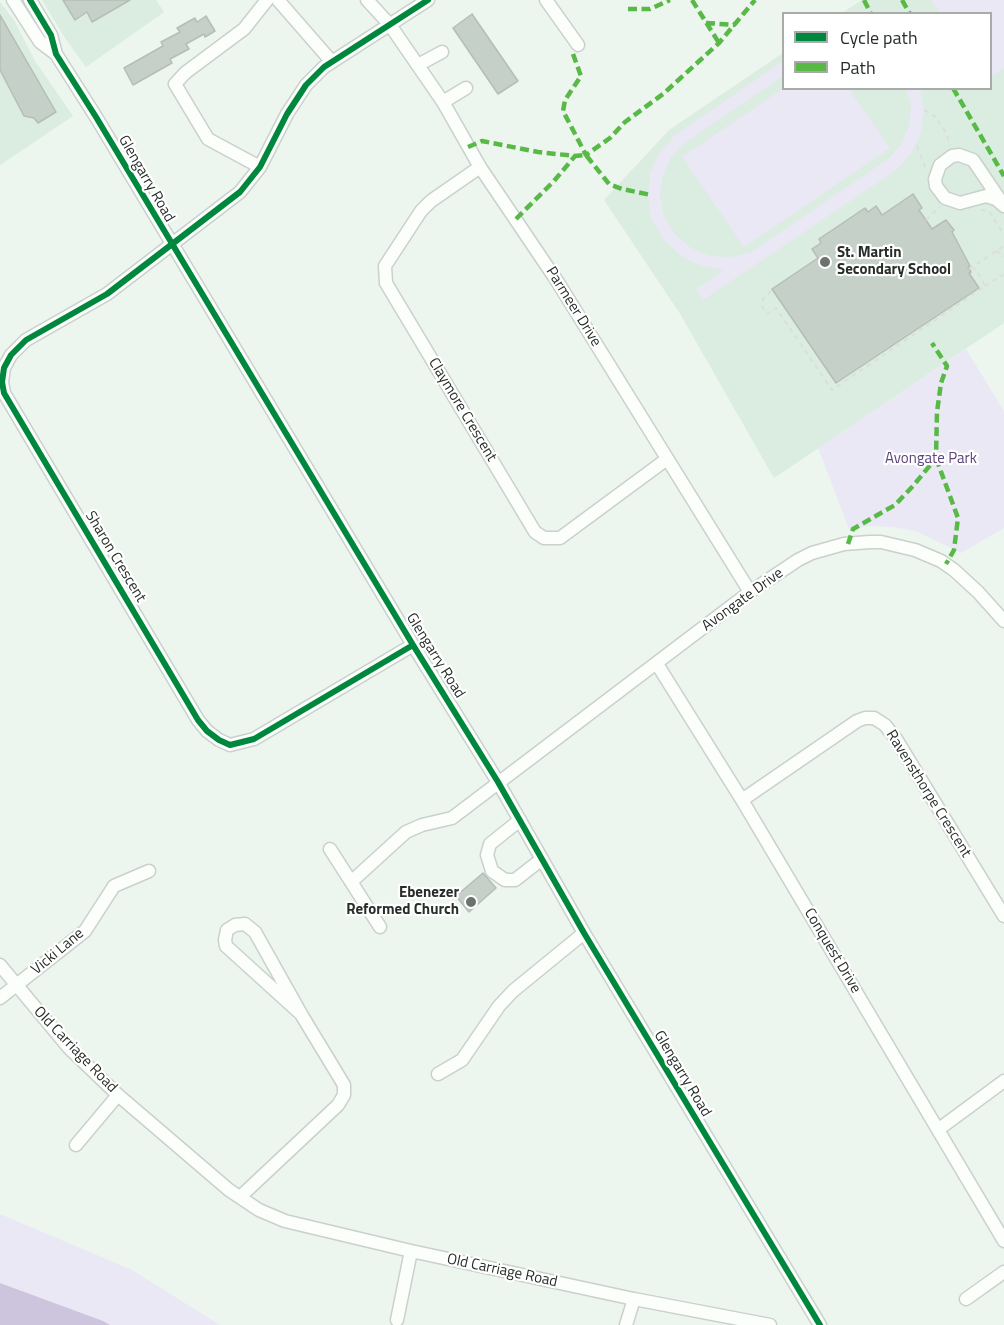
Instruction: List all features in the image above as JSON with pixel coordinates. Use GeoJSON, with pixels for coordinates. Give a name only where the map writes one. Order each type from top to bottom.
{"type":"FeatureCollection","features":[{"type":"Feature","properties":{"kind":"street","name":"Glengarry Road"},"geometry":{"type":"LineString","coordinates":[[13,0],[40,42],[56,54]]}},
{"type":"Feature","properties":{"kind":"street","name":"Glengarry Road"},"geometry":{"type":"LineString","coordinates":[[30,0],[51,35],[56,54],[498,782],[813,1323]]}},
{"type":"Feature","properties":{"kind":"street"},"geometry":{"type":"LineString","coordinates":[[260,167],[208,139],[176,84],[184,73],[244,29],[267,0]]}},
{"type":"Feature","properties":{"kind":"street"},"geometry":{"type":"LineString","coordinates":[[278,0],[332,62]]}},
{"type":"Feature","properties":{"kind":"street","name":"Parmeer Drive"},"geometry":{"type":"LineString","coordinates":[[368,0],[390,25],[443,102],[480,167],[557,280],[750,592]]}},
{"type":"Feature","properties":{"kind":"street"},"geometry":{"type":"LineString","coordinates":[[170,243],[240,192],[260,167],[287,114],[306,85],[332,62],[428,0]]}},
{"type":"Feature","properties":{"kind":"street"},"geometry":{"type":"LineString","coordinates":[[546,0],[578,45]]}},
{"type":"Feature","properties":{"kind":"street"},"geometry":{"type":"LineString","coordinates":[[418,65],[442,52]]}},
{"type":"Feature","properties":{"kind":"street"},"geometry":{"type":"LineString","coordinates":[[443,102],[466,88]]}},
{"type":"Feature","properties":{"kind":"street"},"geometry":{"type":"LineString","coordinates":[[959,155],[973,160],[1004,206],[986,196],[960,203],[945,198],[940,193],[935,178],[940,165],[952,156],[959,155]]}},
{"type":"Feature","properties":{"kind":"street","name":"Claymore Crescent"},"geometry":{"type":"LineString","coordinates":[[480,167],[431,201],[421,211],[386,266],[386,283],[535,532],[544,538],[560,538],[667,459]]}},
{"type":"Feature","properties":{"kind":"street","name":"Sharon Crescent"},"geometry":{"type":"LineString","coordinates":[[170,243],[154,259],[107,294],[26,340],[11,356],[4,368],[2,382],[4,393],[198,720],[207,731],[230,745],[254,739],[413,645]]}},
{"type":"Feature","properties":{"kind":"street","name":"Avongate Drive"},"geometry":{"type":"LineString","coordinates":[[351,882],[406,832],[422,825],[452,818],[750,592],[812,553],[844,544],[881,542],[915,550],[941,561],[978,592],[1004,621]]}},
{"type":"Feature","properties":{"kind":"street","name":"Conquest Drive"},"geometry":{"type":"LineString","coordinates":[[657,664],[742,801],[1004,1241]]}},
{"type":"Feature","properties":{"kind":"street","name":"Ravensthorpe Crescent"},"geometry":{"type":"LineString","coordinates":[[742,801],[857,721],[874,718],[885,725],[896,739],[1004,916]]}},
{"type":"Feature","properties":{"kind":"street"},"geometry":{"type":"LineString","coordinates":[[520,820],[490,843],[487,855],[492,871],[505,880],[515,880],[542,859]]}},
{"type":"Feature","properties":{"kind":"street"},"geometry":{"type":"LineString","coordinates":[[330,849],[380,927]]}},
{"type":"Feature","properties":{"kind":"street","name":"Vicki Lane"},"geometry":{"type":"LineString","coordinates":[[0,998],[85,931],[114,886],[149,871]]}},
{"type":"Feature","properties":{"kind":"street"},"geometry":{"type":"LineString","coordinates":[[240,1197],[338,1106],[344,1095],[344,1085],[255,932],[245,924],[235,925],[227,930],[226,946],[301,1014]]}},
{"type":"Feature","properties":{"kind":"street"},"geometry":{"type":"LineString","coordinates":[[438,1074],[462,1060],[513,991],[584,933]]}},
{"type":"Feature","properties":{"kind":"street","name":"Old Carriage Road"},"geometry":{"type":"LineString","coordinates":[[0,965],[69,1048],[118,1095],[229,1190],[260,1210],[285,1221],[411,1251],[634,1299],[770,1325]]}},
{"type":"Feature","properties":{"kind":"street"},"geometry":{"type":"LineString","coordinates":[[939,1129],[1004,1081]]}},
{"type":"Feature","properties":{"kind":"street"},"geometry":{"type":"LineString","coordinates":[[76,1145],[118,1095]]}},
{"type":"Feature","properties":{"kind":"street"},"geometry":{"type":"LineString","coordinates":[[397,1320],[411,1251]]}},
{"type":"Feature","properties":{"kind":"street"},"geometry":{"type":"LineString","coordinates":[[966,1299],[1004,1272]]}},
{"type":"Feature","properties":{"kind":"street"},"geometry":{"type":"LineString","coordinates":[[626,1325],[634,1299]]}},
{"type":"Feature","properties":{"kind":"path"},"geometry":{"type":"LineString","coordinates":[[924,110],[936,117],[946,133],[952,156]]}},
{"type":"Feature","properties":{"kind":"path"},"geometry":{"type":"LineString","coordinates":[[917,146],[926,168],[925,177]]}},
{"type":"Feature","properties":{"kind":"path"},"geometry":{"type":"LineString","coordinates":[[926,220],[940,207]]}},
{"type":"Feature","properties":{"kind":"path"},"geometry":{"type":"LineString","coordinates":[[974,209],[989,211],[1004,235]]}},
{"type":"Feature","properties":{"kind":"path"},"geometry":{"type":"LineString","coordinates":[[985,286],[981,277],[971,268],[1004,246]]}},
{"type":"Feature","properties":{"kind":"path"},"geometry":{"type":"LineString","coordinates":[[996,251],[1004,256]]}},
{"type":"Feature","properties":{"kind":"path"},"geometry":{"type":"LineString","coordinates":[[771,291],[762,303],[767,314],[776,308],[832,390],[1004,274]]}},
{"type":"Feature","properties":{"kind":"shaded area"},"geometry":{"type":"Polygon","coordinates":[[[42,0],[156,0],[164,12],[86,67],[42,0]]]}},
{"type":"Feature","properties":{"kind":"shaded area","name":"St. Martin Secondary School"},"geometry":{"type":"Polygon","coordinates":[[[862,0],[1004,0],[1004,323],[774,478],[679,312],[604,200],[669,130],[782,54],[782,90],[992,90],[992,12],[844,12],[862,0]]]}},
{"type":"Feature","properties":{"kind":"shaded area"},"geometry":{"type":"Polygon","coordinates":[[[0,2],[14,20],[35,61],[73,116],[0,165],[0,2]]]}},
{"type":"Feature","properties":{"kind":"shaded area"},"geometry":{"type":"Polygon","coordinates":[[[0,1283],[103,1321],[110,1325],[0,1325],[0,1283]]]}},
{"type":"Feature","properties":{"kind":"green space"},"geometry":{"type":"Polygon","coordinates":[[[931,0],[1004,0],[1004,68],[992,76],[992,12],[939,12],[931,0]]]}},
{"type":"Feature","properties":{"kind":"green space"},"geometry":{"type":"Polygon","coordinates":[[[782,62],[782,77],[686,142],[671,157],[663,175],[660,196],[664,216],[675,234],[691,248],[710,256],[731,257],[751,252],[887,160],[901,145],[909,126],[911,105],[906,90],[920,90],[924,109],[921,132],[911,154],[895,171],[703,300],[696,289],[724,270],[702,266],[681,256],[664,240],[652,220],[648,197],[650,173],[660,152],[675,135],[782,62]]]}},
{"type":"Feature","properties":{"kind":"green space"},"geometry":{"type":"Polygon","coordinates":[[[782,89],[850,90],[890,148],[744,247],[682,157],[782,89]]]}},
{"type":"Feature","properties":{"kind":"green space","name":"Avongate Park"},"geometry":{"type":"Polygon","coordinates":[[[966,349],[1004,411],[1004,528],[961,553],[916,531],[871,526],[849,529],[818,448],[966,349]]]}},
{"type":"Feature","properties":{"kind":"green space"},"geometry":{"type":"Polygon","coordinates":[[[0,1214],[132,1270],[220,1325],[0,1325],[0,1214]]]}},
{"type":"Feature","properties":{"kind":"building"},"geometry":{"type":"Polygon","coordinates":[[[63,0],[130,0],[92,22],[87,12],[75,20],[63,0]]]}},
{"type":"Feature","properties":{"kind":"building"},"geometry":{"type":"Polygon","coordinates":[[[472,14],[518,81],[498,94],[453,28],[472,14]]]}},
{"type":"Feature","properties":{"kind":"building"},"geometry":{"type":"Polygon","coordinates":[[[0,15],[56,112],[38,123],[34,118],[24,116],[0,70],[0,15]]]}},
{"type":"Feature","properties":{"kind":"building"},"geometry":{"type":"Polygon","coordinates":[[[206,16],[215,31],[186,44],[189,49],[170,59],[172,63],[133,85],[124,68],[163,46],[161,42],[180,32],[177,28],[195,18],[197,22],[206,16]]]}},
{"type":"Feature","properties":{"kind":"building"},"geometry":{"type":"Polygon","coordinates":[[[913,194],[922,208],[919,210],[932,229],[946,220],[954,230],[952,232],[970,266],[968,267],[971,272],[969,273],[979,288],[836,383],[772,289],[818,258],[812,249],[821,243],[819,239],[865,208],[868,212],[876,206],[882,215],[913,194]]]}},
{"type":"Feature","properties":{"kind":"building","name":"Ebenezer Reformed Church"},"geometry":{"type":"Polygon","coordinates":[[[483,873],[496,888],[469,912],[456,896],[483,873]]]}},
{"type":"Feature","properties":{"kind":"marked path"},"geometry":{"type":"LineString","coordinates":[[628,9],[650,9],[670,0]]}},
{"type":"Feature","properties":{"kind":"marked path"},"geometry":{"type":"LineString","coordinates":[[692,0],[719,43]]}},
{"type":"Feature","properties":{"kind":"marked path"},"geometry":{"type":"LineString","coordinates":[[573,54],[581,76],[565,100],[563,111],[586,155],[663,94],[719,43],[755,0]]}},
{"type":"Feature","properties":{"kind":"marked path"},"geometry":{"type":"LineString","coordinates":[[864,0],[870,12]]}},
{"type":"Feature","properties":{"kind":"marked path"},"geometry":{"type":"LineString","coordinates":[[902,0],[909,12]]}},
{"type":"Feature","properties":{"kind":"marked path"},"geometry":{"type":"LineString","coordinates":[[706,23],[735,25]]}},
{"type":"Feature","properties":{"kind":"marked path"},"geometry":{"type":"LineString","coordinates":[[954,90],[1004,176]]}},
{"type":"Feature","properties":{"kind":"marked path"},"geometry":{"type":"LineString","coordinates":[[468,147],[482,141],[538,152],[586,155],[609,184],[651,195]]}},
{"type":"Feature","properties":{"kind":"marked path"},"geometry":{"type":"LineString","coordinates":[[516,219],[575,156]]}},
{"type":"Feature","properties":{"kind":"marked path"},"geometry":{"type":"LineString","coordinates":[[848,544],[853,529],[895,505],[936,458],[937,412],[941,383],[947,366],[932,343]]}},
{"type":"Feature","properties":{"kind":"marked path"},"geometry":{"type":"LineString","coordinates":[[936,458],[958,518],[954,550],[946,564]]}},
{"type":"Feature","properties":{"kind":"cycle path"},"geometry":{"type":"LineString","coordinates":[[30,0],[51,35],[56,54],[498,782],[584,933],[820,1325]]}},
{"type":"Feature","properties":{"kind":"cycle path"},"geometry":{"type":"LineString","coordinates":[[413,645],[254,739],[230,745],[219,740],[198,720],[4,393],[2,382],[4,368],[11,355],[26,340],[107,294],[240,192],[260,167],[287,114],[306,85],[324,67],[428,0]]}},
{"type":"Feature","properties":{"kind":"place","name":"St. Martin Secondary School"},"geometry":{"type":"Point","coordinates":[825,262]}},
{"type":"Feature","properties":{"kind":"place","name":"Ebenezer Reformed Church"},"geometry":{"type":"Point","coordinates":[471,902]}}]}
